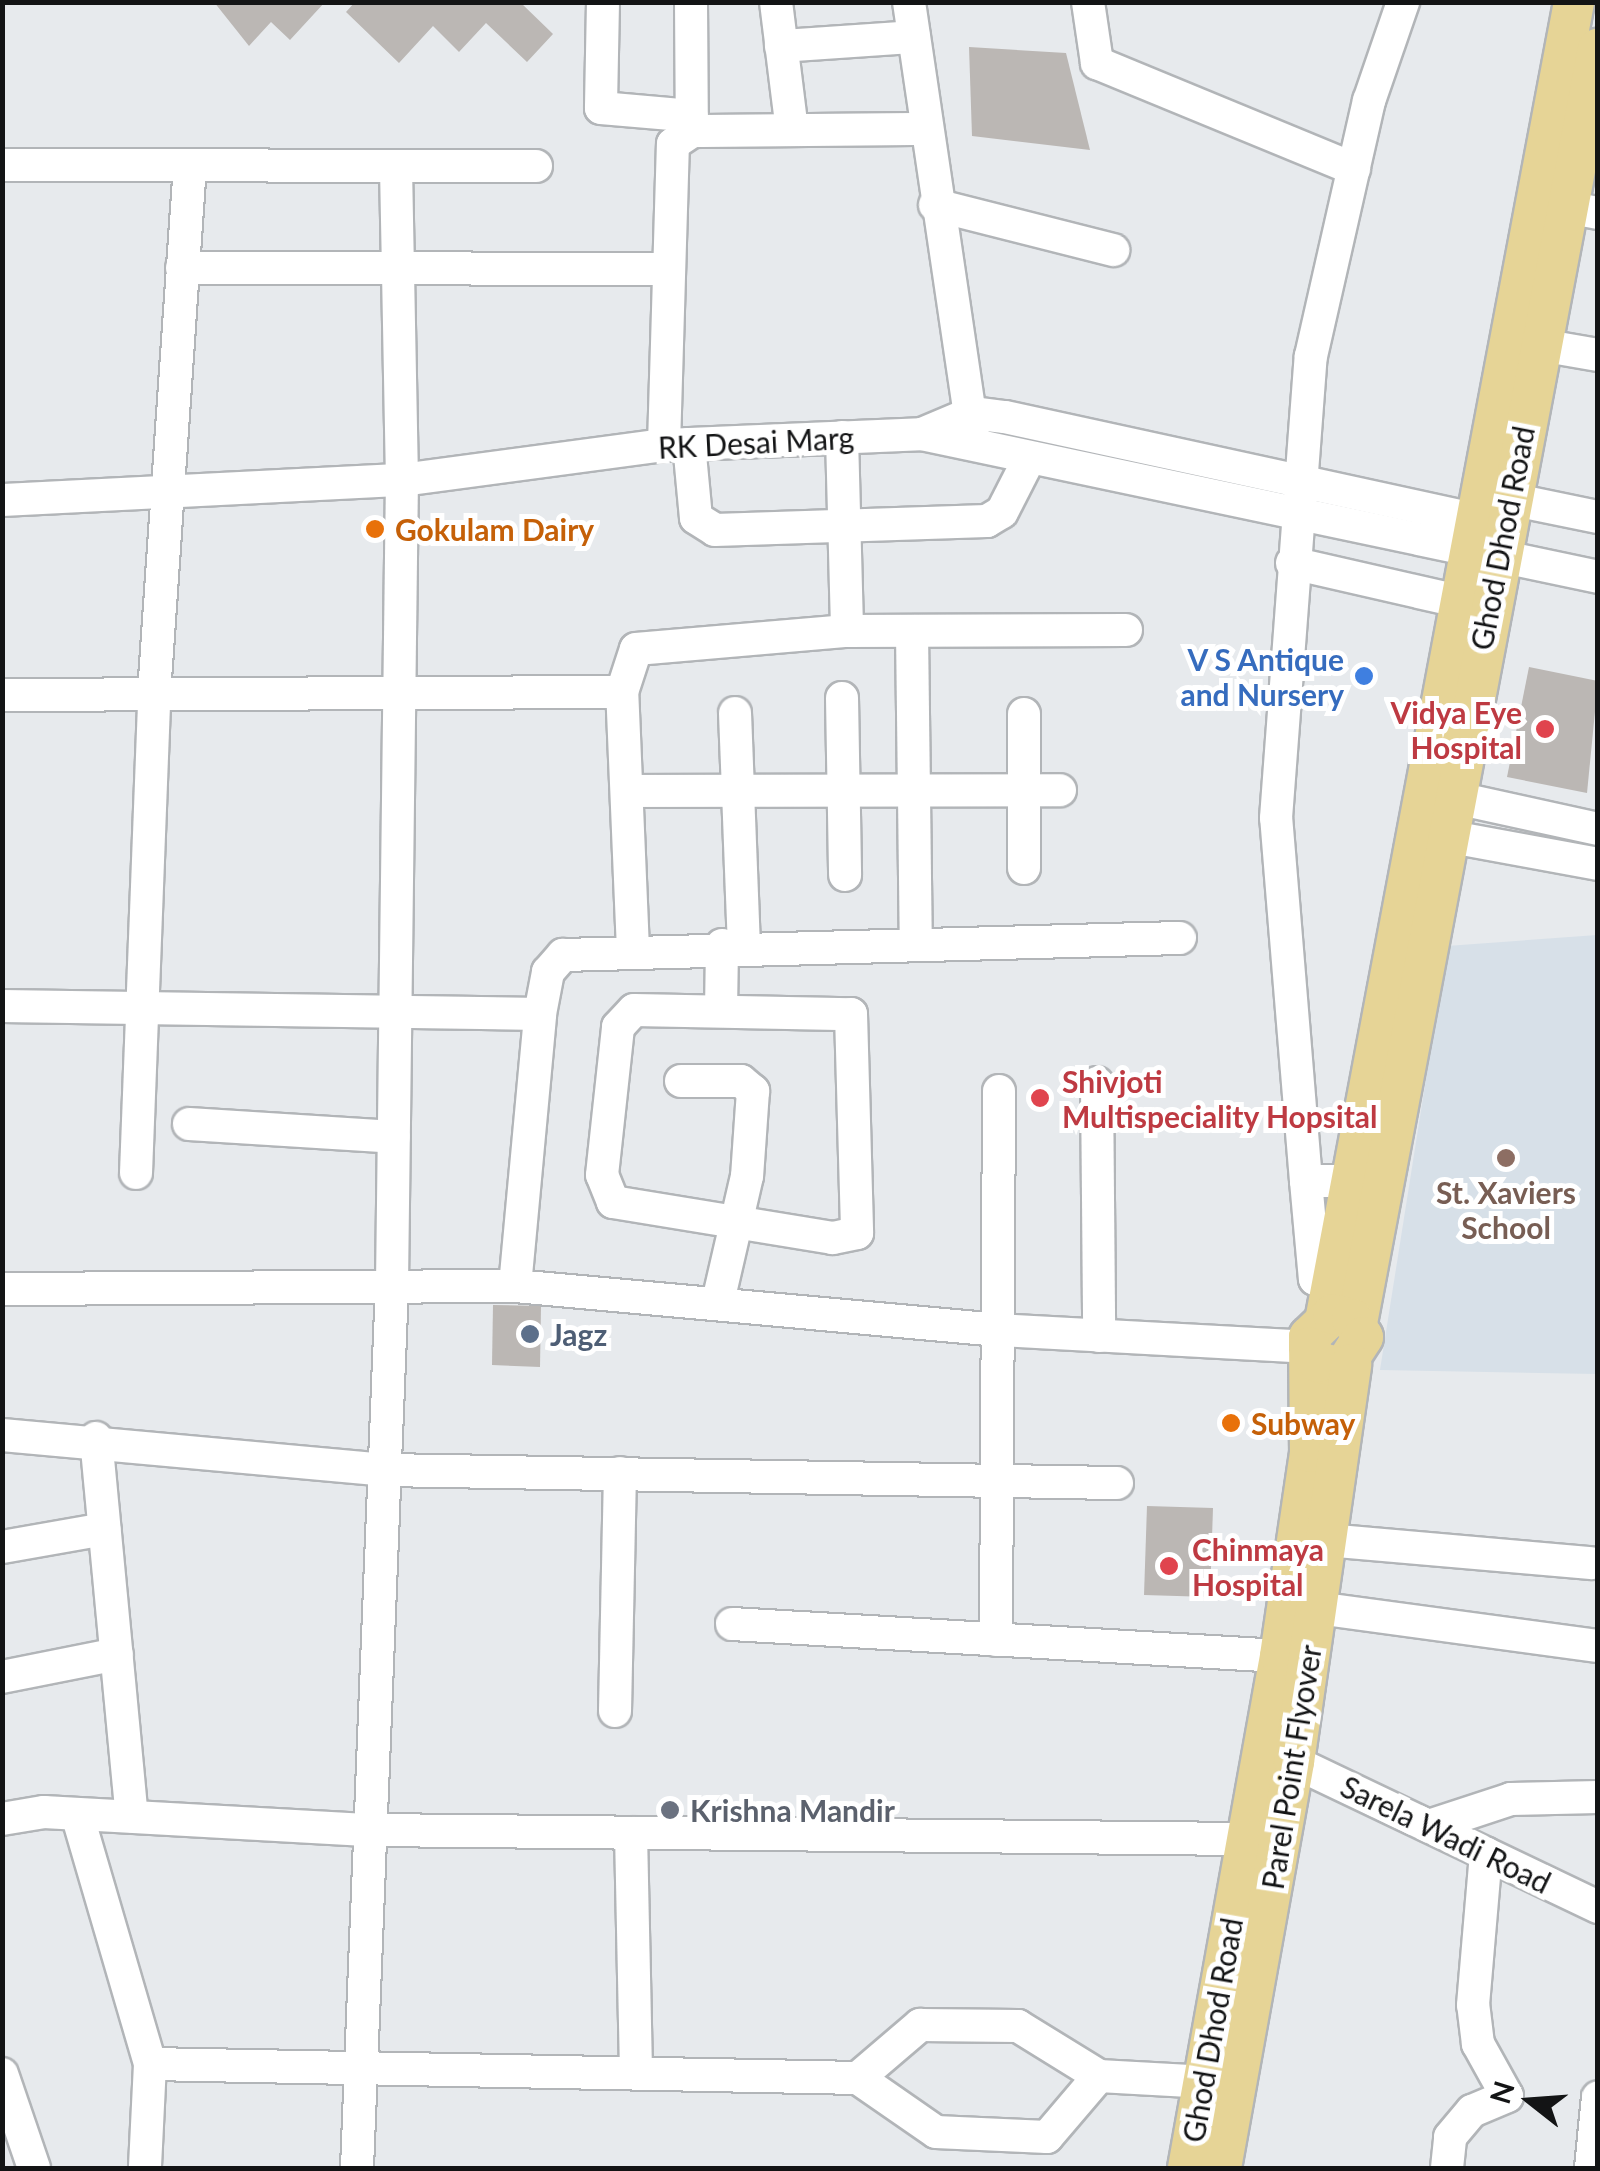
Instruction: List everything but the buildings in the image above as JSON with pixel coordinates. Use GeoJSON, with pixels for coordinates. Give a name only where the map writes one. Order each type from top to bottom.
{"type":"FeatureCollection","features":[{"type":"Feature","properties":{"kind":"main road"},"geometry":{"type":"LineString","coordinates":[[1331,1318],[1436,793],[1458,601],[1491,532],[1574,2]]}},
{"type":"Feature","properties":{"kind":"main road","name":"Ghod Dhod Road"},"geometry":{"type":"LineString","coordinates":[[1436,793],[1491,532],[1540,346],[1582,210],[1596,70]]}},
{"type":"Feature","properties":{"kind":"main road"},"geometry":{"type":"LineString","coordinates":[[1331,1318],[1350,1181],[1428,833]]}},
{"type":"Feature","properties":{"kind":"main road","name":"Ghod Dhod Road"},"geometry":{"type":"LineString","coordinates":[[1188,2168],[1219,2083],[1246,1839],[1280,1656],[1331,1318]]}},
{"type":"Feature","properties":{"kind":"main road","name":"Parel Point Flyover"},"geometry":{"type":"LineString","coordinates":[[1221,2168],[1219,2083],[1294,1762],[1351,1364],[1326,1367],[1331,1318]]}},
{"type":"Feature","properties":{"kind":"street"},"geometry":{"type":"LineString","coordinates":[[602,2],[602,108],[692,123],[792,130],[925,130]]}},
{"type":"Feature","properties":{"kind":"street"},"geometry":{"type":"LineString","coordinates":[[691,2],[692,123],[670,157],[664,268],[677,444],[705,529],[995,518],[1028,461]]}},
{"type":"Feature","properties":{"kind":"street"},"geometry":{"type":"LineString","coordinates":[[776,2],[792,130]]}},
{"type":"Feature","properties":{"kind":"street"},"geometry":{"type":"LineString","coordinates":[[910,2],[935,204],[972,413],[973,449]]}},
{"type":"Feature","properties":{"kind":"street"},"geometry":{"type":"LineString","coordinates":[[1088,2],[1098,63],[1354,169]]}},
{"type":"Feature","properties":{"kind":"street"},"geometry":{"type":"LineString","coordinates":[[2,1289],[514,1286],[1099,1336],[1331,1318],[1316,1279],[1276,818],[1292,563],[1312,356],[1354,169],[1399,4]]}},
{"type":"Feature","properties":{"kind":"street"},"geometry":{"type":"LineString","coordinates":[[781,46],[914,38]]}},
{"type":"Feature","properties":{"kind":"street"},"geometry":{"type":"LineString","coordinates":[[2,164],[536,166]]}},
{"type":"Feature","properties":{"kind":"street"},"geometry":{"type":"LineString","coordinates":[[136,1173],[154,694],[190,165]]}},
{"type":"Feature","properties":{"kind":"street"},"geometry":{"type":"LineString","coordinates":[[356,2168],[392,1284],[402,480],[396,166]]}},
{"type":"Feature","properties":{"kind":"street"},"geometry":{"type":"LineString","coordinates":[[935,204],[1113,250]]}},
{"type":"Feature","properties":{"kind":"street"},"geometry":{"type":"LineString","coordinates":[[182,268],[664,268]]}},
{"type":"Feature","properties":{"kind":"street"},"geometry":{"type":"LineString","coordinates":[[1540,346],[1598,356]]}},
{"type":"Feature","properties":{"kind":"street"},"geometry":{"type":"LineString","coordinates":[[922,434],[972,413],[1302,478],[1491,532],[1598,577]]}},
{"type":"Feature","properties":{"kind":"street","name":"RK Desai Marg"},"geometry":{"type":"LineString","coordinates":[[2,500],[402,480],[677,444],[922,434],[973,449],[1296,517],[1491,532]]}},
{"type":"Feature","properties":{"kind":"street"},"geometry":{"type":"LineString","coordinates":[[842,437],[847,631]]}},
{"type":"Feature","properties":{"kind":"street"},"geometry":{"type":"LineString","coordinates":[[1491,532],[1598,518]]}},
{"type":"Feature","properties":{"kind":"street"},"geometry":{"type":"LineString","coordinates":[[1292,563],[1458,601]]}},
{"type":"Feature","properties":{"kind":"street"},"geometry":{"type":"LineString","coordinates":[[912,630],[916,944]]}},
{"type":"Feature","properties":{"kind":"street"},"geometry":{"type":"LineString","coordinates":[[633,950],[622,692],[636,649],[652,644],[847,631],[1126,630]]}},
{"type":"Feature","properties":{"kind":"street"},"geometry":{"type":"LineString","coordinates":[[2,695],[622,692]]}},
{"type":"Feature","properties":{"kind":"street"},"geometry":{"type":"LineString","coordinates":[[842,698],[844,875]]}},
{"type":"Feature","properties":{"kind":"street"},"geometry":{"type":"LineString","coordinates":[[721,1011],[733,944],[740,791],[736,713]]}},
{"type":"Feature","properties":{"kind":"street"},"geometry":{"type":"LineString","coordinates":[[1024,714],[1024,868]]}},
{"type":"Feature","properties":{"kind":"street"},"geometry":{"type":"LineString","coordinates":[[626,791],[1060,790]]}},
{"type":"Feature","properties":{"kind":"street"},"geometry":{"type":"LineString","coordinates":[[1436,793],[1598,829]]}},
{"type":"Feature","properties":{"kind":"street"},"geometry":{"type":"LineString","coordinates":[[1428,833],[1598,864]]}},
{"type":"Feature","properties":{"kind":"street"},"geometry":{"type":"LineString","coordinates":[[514,1286],[540,1014],[555,961],[633,950],[733,944],[1180,938]]}},
{"type":"Feature","properties":{"kind":"street"},"geometry":{"type":"LineString","coordinates":[[2,1006],[396,1016],[540,1014]]}},
{"type":"Feature","properties":{"kind":"street"},"geometry":{"type":"LineString","coordinates":[[644,1009],[832,1010],[857,1024],[857,1233],[736,1222],[623,1207],[602,1174],[621,1020],[644,1009]]}},
{"type":"Feature","properties":{"kind":"street"},"geometry":{"type":"LineString","coordinates":[[680,1081],[742,1081],[753,1090],[736,1222],[718,1302]]}},
{"type":"Feature","properties":{"kind":"street"},"geometry":{"type":"LineString","coordinates":[[1097,1083],[1099,1336]]}},
{"type":"Feature","properties":{"kind":"street"},"geometry":{"type":"LineString","coordinates":[[996,1640],[999,1091]]}},
{"type":"Feature","properties":{"kind":"street"},"geometry":{"type":"LineString","coordinates":[[189,1124],[394,1137]]}},
{"type":"Feature","properties":{"kind":"street"},"geometry":{"type":"LineString","coordinates":[[1306,1180],[1350,1181]]}},
{"type":"Feature","properties":{"kind":"street"},"geometry":{"type":"LineString","coordinates":[[2,1434],[96,1438],[385,1470],[1117,1483]]}},
{"type":"Feature","properties":{"kind":"street"},"geometry":{"type":"LineString","coordinates":[[96,1438],[132,1816]]}},
{"type":"Feature","properties":{"kind":"street"},"geometry":{"type":"LineString","coordinates":[[615,1711],[620,1473]]}},
{"type":"Feature","properties":{"kind":"street"},"geometry":{"type":"LineString","coordinates":[[2,1546],[104,1528]]}},
{"type":"Feature","properties":{"kind":"street"},"geometry":{"type":"LineString","coordinates":[[1326,1540],[1591,1563]]}},
{"type":"Feature","properties":{"kind":"street"},"geometry":{"type":"LineString","coordinates":[[1316,1608],[1598,1646]]}},
{"type":"Feature","properties":{"kind":"street"},"geometry":{"type":"LineString","coordinates":[[732,1624],[1280,1656]]}},
{"type":"Feature","properties":{"kind":"street"},"geometry":{"type":"LineString","coordinates":[[2,1677],[117,1654]]}},
{"type":"Feature","properties":{"kind":"street","name":"Sarela Wadi Road"},"geometry":{"type":"LineString","coordinates":[[1294,1762],[1598,1907]]}},
{"type":"Feature","properties":{"kind":"street"},"geometry":{"type":"LineString","coordinates":[[1429,1826],[1511,1799],[1598,1796]]}},
{"type":"Feature","properties":{"kind":"street"},"geometry":{"type":"LineString","coordinates":[[77,1814],[150,2064],[141,2167]]}},
{"type":"Feature","properties":{"kind":"street"},"geometry":{"type":"LineString","coordinates":[[2,1819],[77,1814],[370,1830],[1246,1839]]}},
{"type":"Feature","properties":{"kind":"street"},"geometry":{"type":"LineString","coordinates":[[631,1833],[636,2073]]}},
{"type":"Feature","properties":{"kind":"street"},"geometry":{"type":"LineString","coordinates":[[1448,2168],[1450,2137],[1472,2112],[1507,2096],[1478,2044],[1473,2005],[1486,1854]]}},
{"type":"Feature","properties":{"kind":"street"},"geometry":{"type":"LineString","coordinates":[[858,2078],[920,2024],[1018,2026],[1099,2076],[1219,2083]]}},
{"type":"Feature","properties":{"kind":"street"},"geometry":{"type":"LineString","coordinates":[[150,2064],[858,2078],[936,2132],[1047,2137],[1099,2076]]}},
{"type":"Feature","properties":{"kind":"street"},"geometry":{"type":"LineString","coordinates":[[2,2074],[34,2168]]}},
{"type":"Feature","properties":{"kind":"street"},"geometry":{"type":"LineString","coordinates":[[1592,2168],[1598,2097]]}},
{"type":"Feature","properties":{"kind":"shaded area","name":"St. Xaviers School"},"geometry":{"type":"Polygon","coordinates":[[[1597,935],[1597,1374],[1380,1370],[1447,946],[1597,935]]]}},
{"type":"Feature","properties":{"kind":"place","name":"Gokulam Dairy"},"geometry":{"type":"Point","coordinates":[375,529]}},
{"type":"Feature","properties":{"kind":"place","name":"V S Antique and Nursery"},"geometry":{"type":"Point","coordinates":[1364,676]}},
{"type":"Feature","properties":{"kind":"place","name":"Vidya Eye Hospital"},"geometry":{"type":"Point","coordinates":[1545,729]}},
{"type":"Feature","properties":{"kind":"place","name":"Shivjoti Multispeciality Hopsital"},"geometry":{"type":"Point","coordinates":[1040,1098]}},
{"type":"Feature","properties":{"kind":"place","name":"St. Xaviers School"},"geometry":{"type":"Point","coordinates":[1506,1158]}},
{"type":"Feature","properties":{"kind":"place","name":"Jagz"},"geometry":{"type":"Point","coordinates":[530,1334]}},
{"type":"Feature","properties":{"kind":"place","name":"Subway"},"geometry":{"type":"Point","coordinates":[1231,1423]}},
{"type":"Feature","properties":{"kind":"place","name":"Chinmaya Hospital"},"geometry":{"type":"Point","coordinates":[1169,1566]}},
{"type":"Feature","properties":{"kind":"place","name":"Krishna Mandir"},"geometry":{"type":"Point","coordinates":[670,1810]}}]}
